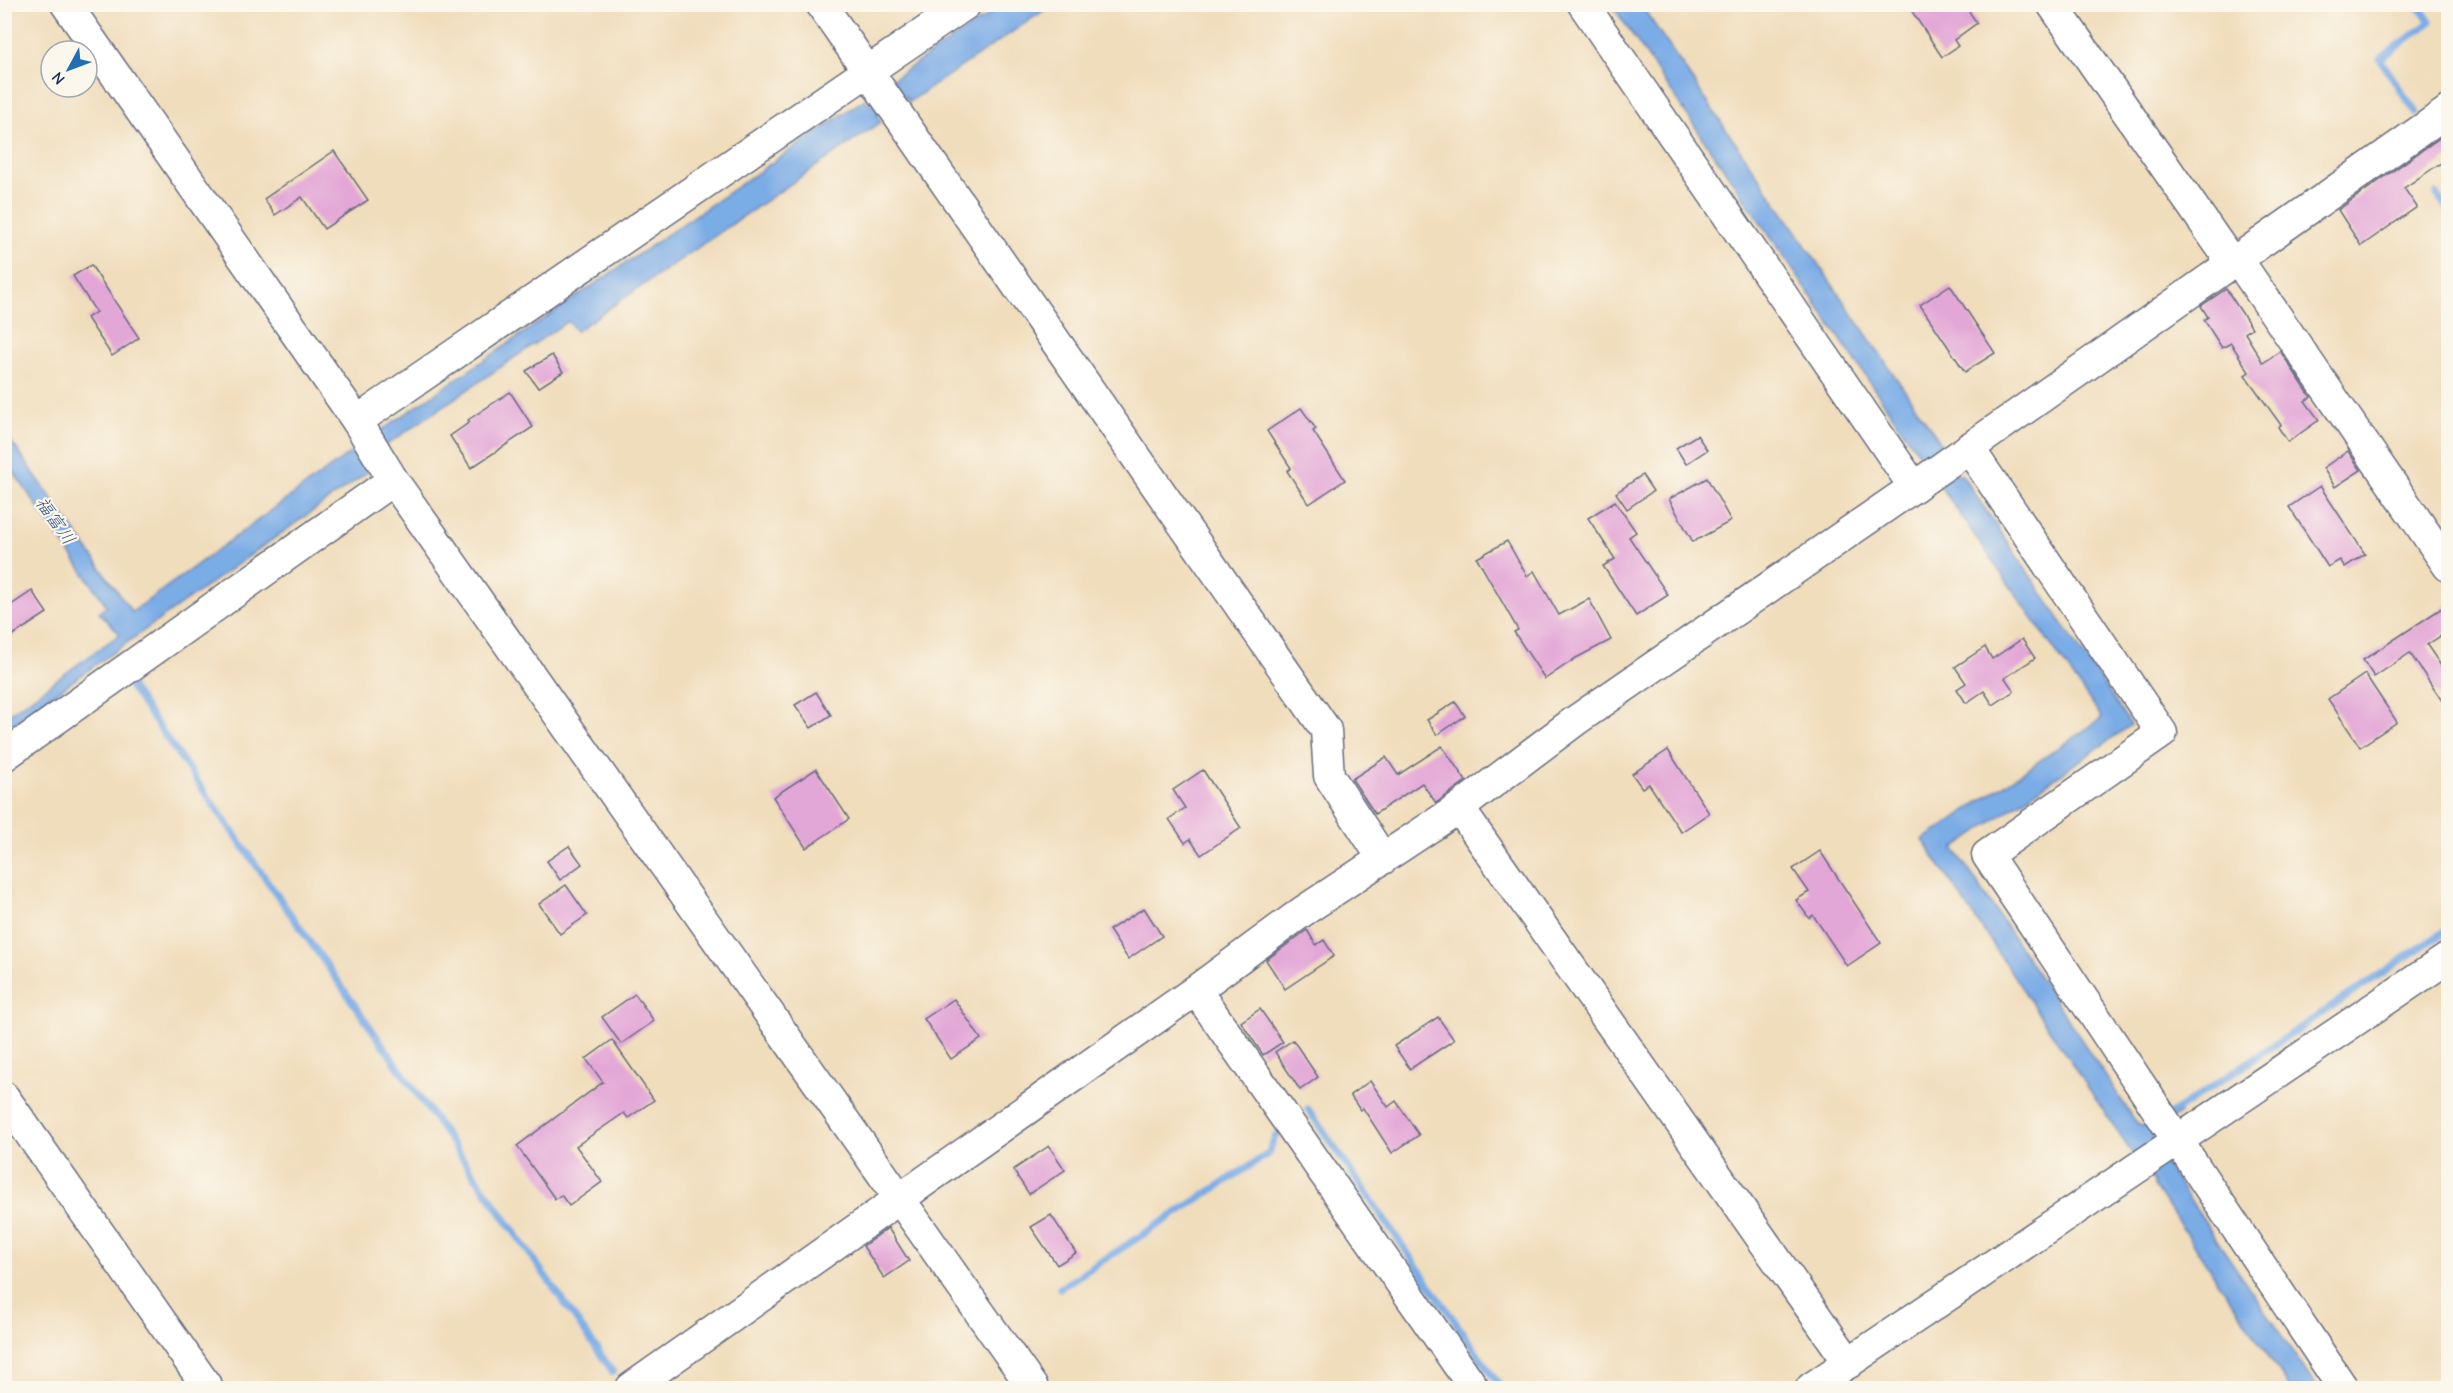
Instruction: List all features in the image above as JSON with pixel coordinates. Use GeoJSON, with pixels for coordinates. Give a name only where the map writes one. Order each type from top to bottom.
{"type":"FeatureCollection","features":[{"type":"Feature","properties":{"kind":"street"},"geometry":{"type":"LineString","coordinates":[[66,4],[375,450],[1033,1389]]}},
{"type":"Feature","properties":{"kind":"street"},"geometry":{"type":"LineString","coordinates":[[821,4],[1326,730],[1329,776],[1383,859]]}},
{"type":"Feature","properties":{"kind":"street"},"geometry":{"type":"LineString","coordinates":[[4,756],[375,450],[881,92],[966,4]]}},
{"type":"Feature","properties":{"kind":"street"},"geometry":{"type":"LineString","coordinates":[[1583,4],[1942,467],[2162,733],[1987,855],[2167,1133],[2343,1389]]}},
{"type":"Feature","properties":{"kind":"street"},"geometry":{"type":"LineString","coordinates":[[2052,4],[2232,263],[2245,270],[2448,566]]}},
{"type":"Feature","properties":{"kind":"street"},"geometry":{"type":"LineString","coordinates":[[631,1389],[1196,990],[1302,912],[1459,808],[1575,721],[1942,467],[2448,111]]}},
{"type":"Feature","properties":{"kind":"street"},"geometry":{"type":"LineString","coordinates":[[1459,808],[1849,1363]]}},
{"type":"Feature","properties":{"kind":"street"},"geometry":{"type":"LineString","coordinates":[[1811,1389],[2135,1172],[2167,1133],[2448,958]]}},
{"type":"Feature","properties":{"kind":"street"},"geometry":{"type":"LineString","coordinates":[[1196,990],[1474,1389]]}},
{"type":"Feature","properties":{"kind":"street"},"geometry":{"type":"LineString","coordinates":[[4,1097],[208,1389]]}},
{"type":"Feature","properties":{"kind":"water","name":"福富川"},"geometry":{"type":"Polygon","coordinates":[[[1003,5],[1052,5],[909,102],[905,96],[877,115],[881,122],[576,331],[568,321],[388,444],[372,469],[5,729],[5,717],[120,634],[99,612],[107,606],[5,460],[4,431],[132,612],[379,432],[865,99],[871,106],[898,88],[893,79],[1003,5]]]}},
{"type":"Feature","properties":{"kind":"water"},"geometry":{"type":"Polygon","coordinates":[[[1612,5],[1641,5],[1942,445],[1940,448],[1957,475],[1962,475],[2131,725],[1954,848],[2138,1125],[2148,1127],[2177,1107],[2180,1113],[2151,1132],[2166,1165],[2317,1388],[2290,1388],[2154,1186],[2154,1182],[2138,1157],[2129,1149],[1923,840],[2102,718],[1941,487],[1943,484],[1926,459],[1923,460],[1612,5]]]}},
{"type":"Feature","properties":{"kind":"building"},"geometry":{"type":"Polygon","coordinates":[[[1907,4],[1964,4],[1977,23],[1954,40],[1958,46],[1942,57],[1907,4]]]}},
{"type":"Feature","properties":{"kind":"building"},"geometry":{"type":"Polygon","coordinates":[[[2448,132],[2448,158],[2404,188],[2417,207],[2361,246],[2338,210],[2448,132]]]}},
{"type":"Feature","properties":{"kind":"building"},"geometry":{"type":"Polygon","coordinates":[[[334,151],[368,200],[324,229],[302,197],[275,215],[264,199],[334,151]]]}},
{"type":"Feature","properties":{"kind":"building"},"geometry":{"type":"Polygon","coordinates":[[[91,265],[139,338],[112,356],[87,318],[96,312],[73,276],[91,265]]]}},
{"type":"Feature","properties":{"kind":"building"},"geometry":{"type":"Polygon","coordinates":[[[1950,285],[1995,353],[1965,372],[1920,305],[1950,285]]]}},
{"type":"Feature","properties":{"kind":"building"},"geometry":{"type":"Polygon","coordinates":[[[2226,289],[2252,328],[2245,333],[2263,363],[2280,351],[2311,397],[2305,401],[2319,420],[2288,442],[2278,427],[2281,425],[2245,375],[2249,372],[2231,343],[2222,348],[2204,320],[2208,317],[2201,306],[2226,289]]]}},
{"type":"Feature","properties":{"kind":"building"},"geometry":{"type":"Polygon","coordinates":[[[552,355],[563,372],[538,388],[526,371],[552,355]]]}},
{"type":"Feature","properties":{"kind":"building"},"geometry":{"type":"Polygon","coordinates":[[[510,392],[533,427],[471,468],[450,436],[470,422],[468,420],[510,392]]]}},
{"type":"Feature","properties":{"kind":"building"},"geometry":{"type":"Polygon","coordinates":[[[1301,408],[1316,429],[1313,431],[1345,480],[1309,504],[1287,471],[1291,468],[1267,431],[1301,408]]]}},
{"type":"Feature","properties":{"kind":"building"},"geometry":{"type":"Polygon","coordinates":[[[1697,435],[1707,450],[1686,464],[1676,448],[1697,435]]]}},
{"type":"Feature","properties":{"kind":"building"},"geometry":{"type":"Polygon","coordinates":[[[2348,451],[2361,470],[2335,487],[2323,468],[2348,451]]]}},
{"type":"Feature","properties":{"kind":"building"},"geometry":{"type":"Polygon","coordinates":[[[1642,475],[1653,491],[1627,509],[1616,493],[1642,475]]]}},
{"type":"Feature","properties":{"kind":"building"},"geometry":{"type":"Polygon","coordinates":[[[1707,478],[1731,521],[1693,542],[1669,499],[1707,478]]]}},
{"type":"Feature","properties":{"kind":"building"},"geometry":{"type":"Polygon","coordinates":[[[2320,486],[2365,554],[2345,567],[2340,560],[2328,567],[2289,507],[2320,486]]]}},
{"type":"Feature","properties":{"kind":"building"},"geometry":{"type":"Polygon","coordinates":[[[1615,501],[1636,532],[1629,537],[1668,595],[1636,616],[1603,566],[1615,559],[1588,518],[1615,501]]]}},
{"type":"Feature","properties":{"kind":"building"},"geometry":{"type":"Polygon","coordinates":[[[1507,541],[1527,576],[1534,571],[1559,615],[1589,599],[1611,640],[1576,658],[1545,679],[1514,632],[1518,630],[1477,558],[1507,541]]]}},
{"type":"Feature","properties":{"kind":"building"},"geometry":{"type":"Polygon","coordinates":[[[32,591],[47,613],[4,641],[4,610],[32,591]]]}},
{"type":"Feature","properties":{"kind":"building"},"geometry":{"type":"Polygon","coordinates":[[[2448,604],[2448,631],[2427,645],[2448,676],[2448,710],[2410,653],[2374,677],[2363,660],[2448,604]]]}},
{"type":"Feature","properties":{"kind":"building"},"geometry":{"type":"Polygon","coordinates":[[[2022,639],[2035,658],[2005,678],[2014,691],[1993,705],[1984,691],[1966,703],[1957,689],[1966,683],[1955,667],[1985,647],[1992,659],[2022,639]]]}},
{"type":"Feature","properties":{"kind":"building"},"geometry":{"type":"Polygon","coordinates":[[[2365,674],[2397,722],[2360,747],[2328,699],[2365,674]]]}},
{"type":"Feature","properties":{"kind":"building"},"geometry":{"type":"Polygon","coordinates":[[[816,692],[831,715],[811,728],[795,705],[816,692]]]}},
{"type":"Feature","properties":{"kind":"building"},"geometry":{"type":"Polygon","coordinates":[[[1455,702],[1465,716],[1437,735],[1427,720],[1455,702]]]}},
{"type":"Feature","properties":{"kind":"building"},"geometry":{"type":"Polygon","coordinates":[[[1442,746],[1466,781],[1436,803],[1422,783],[1375,814],[1352,779],[1386,757],[1398,775],[1442,746]]]}},
{"type":"Feature","properties":{"kind":"building"},"geometry":{"type":"Polygon","coordinates":[[[1668,750],[1709,813],[1681,832],[1649,784],[1642,788],[1632,774],[1668,750]]]}},
{"type":"Feature","properties":{"kind":"building"},"geometry":{"type":"Polygon","coordinates":[[[816,769],[849,819],[806,848],[773,797],[816,769]]]}},
{"type":"Feature","properties":{"kind":"building"},"geometry":{"type":"Polygon","coordinates":[[[1203,770],[1241,828],[1201,855],[1190,839],[1185,843],[1169,819],[1185,808],[1173,790],[1203,770]]]}},
{"type":"Feature","properties":{"kind":"building"},"geometry":{"type":"Polygon","coordinates":[[[569,846],[582,864],[560,880],[547,861],[569,846]]]}},
{"type":"Feature","properties":{"kind":"building"},"geometry":{"type":"Polygon","coordinates":[[[1820,851],[1881,943],[1847,966],[1813,915],[1809,918],[1796,900],[1809,892],[1793,869],[1820,851]]]}},
{"type":"Feature","properties":{"kind":"building"},"geometry":{"type":"Polygon","coordinates":[[[566,885],[587,915],[560,934],[539,904],[566,885]]]}},
{"type":"Feature","properties":{"kind":"building"},"geometry":{"type":"Polygon","coordinates":[[[1144,908],[1162,936],[1128,959],[1109,930],[1144,908]]]}},
{"type":"Feature","properties":{"kind":"building"},"geometry":{"type":"Polygon","coordinates":[[[1307,930],[1316,945],[1324,940],[1334,956],[1285,989],[1266,960],[1307,930]]]}},
{"type":"Feature","properties":{"kind":"building"},"geometry":{"type":"Polygon","coordinates":[[[635,994],[654,1021],[621,1044],[602,1017],[635,994]]]}},
{"type":"Feature","properties":{"kind":"building"},"geometry":{"type":"Polygon","coordinates":[[[954,999],[981,1039],[951,1059],[924,1019],[954,999]]]}},
{"type":"Feature","properties":{"kind":"building"},"geometry":{"type":"Polygon","coordinates":[[[1260,1009],[1283,1042],[1263,1055],[1241,1022],[1260,1009]]]}},
{"type":"Feature","properties":{"kind":"building"},"geometry":{"type":"Polygon","coordinates":[[[1438,1017],[1454,1040],[1410,1069],[1394,1046],[1438,1017]]]}},
{"type":"Feature","properties":{"kind":"building"},"geometry":{"type":"Polygon","coordinates":[[[612,1040],[654,1100],[628,1118],[624,1113],[576,1146],[602,1182],[569,1206],[561,1195],[555,1199],[517,1146],[603,1082],[586,1059],[612,1040]]]}},
{"type":"Feature","properties":{"kind":"building"},"geometry":{"type":"Polygon","coordinates":[[[1293,1040],[1318,1077],[1300,1090],[1275,1052],[1293,1040]]]}},
{"type":"Feature","properties":{"kind":"building"},"geometry":{"type":"Polygon","coordinates":[[[1370,1081],[1388,1107],[1396,1101],[1419,1135],[1392,1153],[1363,1108],[1360,1110],[1350,1095],[1370,1081]]]}},
{"type":"Feature","properties":{"kind":"building"},"geometry":{"type":"Polygon","coordinates":[[[1049,1146],[1065,1170],[1029,1194],[1013,1170],[1049,1146]]]}},
{"type":"Feature","properties":{"kind":"building"},"geometry":{"type":"Polygon","coordinates":[[[1051,1215],[1076,1253],[1057,1265],[1031,1227],[1051,1215]]]}},
{"type":"Feature","properties":{"kind":"building"},"geometry":{"type":"Polygon","coordinates":[[[888,1228],[909,1261],[884,1278],[863,1246],[888,1228]]]}},
{"type":"Feature","properties":{"kind":"waterway"},"geometry":{"type":"LineString","coordinates":[[2416,113],[2380,59],[2430,22],[2418,4]]}},
{"type":"Feature","properties":{"kind":"waterway"},"geometry":{"type":"LineString","coordinates":[[2437,194],[2448,210]]}},
{"type":"Feature","properties":{"kind":"waterway"},"geometry":{"type":"LineString","coordinates":[[130,686],[613,1372]]}},
{"type":"Feature","properties":{"kind":"waterway"},"geometry":{"type":"LineString","coordinates":[[2171,1114],[2448,929]]}},
{"type":"Feature","properties":{"kind":"waterway"},"geometry":{"type":"LineString","coordinates":[[1308,1109],[1501,1388]]}},
{"type":"Feature","properties":{"kind":"waterway"},"geometry":{"type":"LineString","coordinates":[[1060,1288],[1268,1154],[1276,1135]]}}]}
